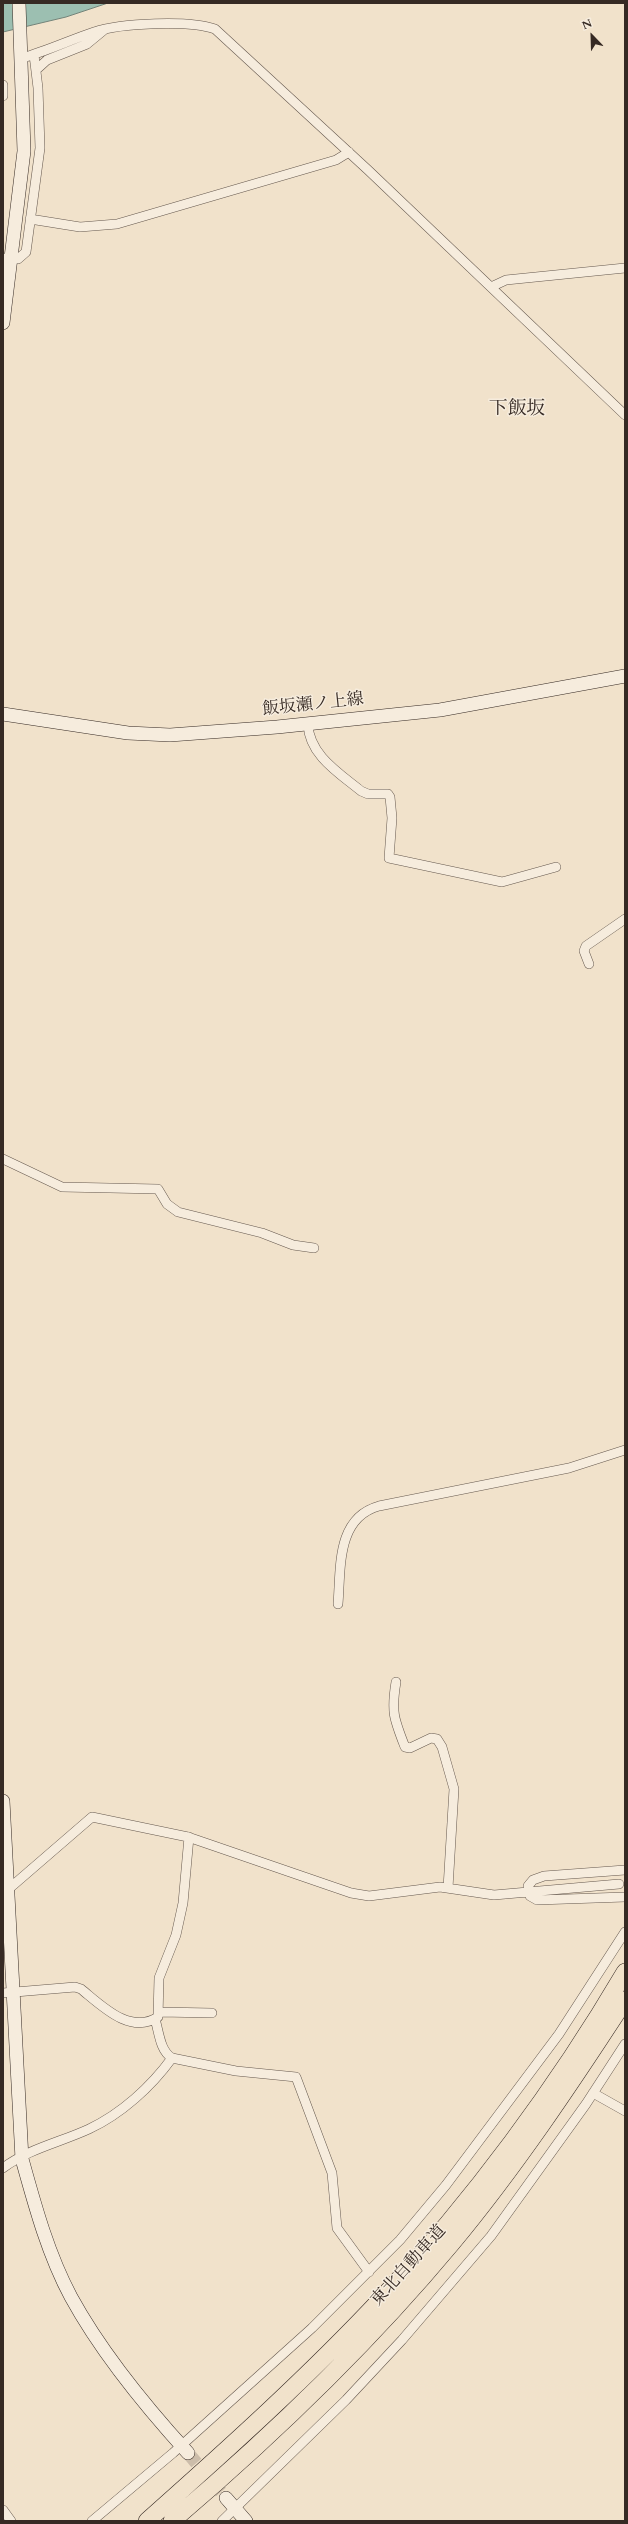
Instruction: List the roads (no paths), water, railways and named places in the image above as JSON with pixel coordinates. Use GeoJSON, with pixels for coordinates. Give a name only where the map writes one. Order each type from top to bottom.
{"type":"FeatureCollection","features":[{"type":"Feature","properties":{"kind":"highway","name":"東北自動車道"},"geometry":{"type":"LineString","coordinates":[[147,2521],[242,2436],[320,2362],[382,2298],[439,2234],[534,2111],[625,1972]]}},
{"type":"Feature","properties":{"kind":"highway","name":"東北自動車道"},"geometry":{"type":"LineString","coordinates":[[172,2521],[254,2451],[330,2378],[451,2243],[541,2125],[625,2000]]}},
{"type":"Feature","properties":{"kind":"highway"},"geometry":{"type":"LineString","coordinates":[[135,2521],[242,2436]]}},
{"type":"Feature","properties":{"kind":"street"},"geometry":{"type":"LineString","coordinates":[[3,323],[7,258],[24,151],[26,53],[19,3]]}},
{"type":"Feature","properties":{"kind":"street"},"geometry":{"type":"LineString","coordinates":[[26,53],[104,30],[138,25],[190,24],[215,29],[349,152],[625,415]]}},
{"type":"Feature","properties":{"kind":"street"},"geometry":{"type":"LineString","coordinates":[[36,70],[47,60],[87,44],[104,30]]}},
{"type":"Feature","properties":{"kind":"street"},"geometry":{"type":"LineString","coordinates":[[7,258],[18,259],[26,252],[40,148],[36,70],[26,53]]}},
{"type":"Feature","properties":{"kind":"street"},"geometry":{"type":"LineString","coordinates":[[3,85],[3,96]]}},
{"type":"Feature","properties":{"kind":"street"},"geometry":{"type":"LineString","coordinates":[[30,219],[80,227],[117,224],[336,160],[349,152]]}},
{"type":"Feature","properties":{"kind":"street"},"geometry":{"type":"LineString","coordinates":[[491,287],[506,280],[625,268]]}},
{"type":"Feature","properties":{"kind":"street","name":"飯坂瀬ノ上線"},"geometry":{"type":"LineString","coordinates":[[3,714],[128,733],[170,735],[308,724],[440,710],[625,676]]}},
{"type":"Feature","properties":{"kind":"street"},"geometry":{"type":"LineString","coordinates":[[308,724],[308,732],[320,756],[361,790],[368,794],[388,794],[390,797],[392,818],[389,858],[502,882],[556,867]]}},
{"type":"Feature","properties":{"kind":"street"},"geometry":{"type":"LineString","coordinates":[[588,964],[584,951],[586,946],[625,919]]}},
{"type":"Feature","properties":{"kind":"street"},"geometry":{"type":"LineString","coordinates":[[3,1159],[62,1188],[158,1189],[167,1204],[178,1212],[262,1233],[293,1245],[314,1248]]}},
{"type":"Feature","properties":{"kind":"street"},"geometry":{"type":"LineString","coordinates":[[338,1604],[343,1542],[354,1523],[366,1511],[379,1506],[575,1466],[625,1450]]}},
{"type":"Feature","properties":{"kind":"street"},"geometry":{"type":"LineString","coordinates":[[396,1682],[393,1699],[393,1715],[405,1747],[410,1748],[431,1738],[437,1738],[442,1747],[454,1789],[448,1888]]}},
{"type":"Feature","properties":{"kind":"street"},"geometry":{"type":"LineString","coordinates":[[3,1801],[8,1992],[22,2156],[50,2249],[71,2297],[106,2353],[184,2449]]}},
{"type":"Feature","properties":{"kind":"street"},"geometry":{"type":"LineString","coordinates":[[5,1893],[92,1817],[189,1837],[351,1893],[369,1896],[426,1888],[448,1888],[494,1895],[619,1884]]}},
{"type":"Feature","properties":{"kind":"street"},"geometry":{"type":"LineString","coordinates":[[189,1837],[183,1903],[176,1934],[159,1978],[158,2016],[163,2048],[166,2055],[172,2058],[236,2071],[296,2077],[332,2173],[337,2228],[369,2272]]}},
{"type":"Feature","properties":{"kind":"street"},"geometry":{"type":"LineString","coordinates":[[625,1870],[544,1876],[533,1880],[528,1886],[533,1900],[625,1896]]}},
{"type":"Feature","properties":{"kind":"street"},"geometry":{"type":"LineString","coordinates":[[92,2521],[184,2449],[369,2272],[415,2222],[470,2154],[559,2034],[625,1932]]}},
{"type":"Feature","properties":{"kind":"street"},"geometry":{"type":"LineString","coordinates":[[8,1992],[75,1987],[81,1989],[123,2020],[137,2022],[158,2016],[212,2013]]}},
{"type":"Feature","properties":{"kind":"street"},"geometry":{"type":"LineString","coordinates":[[222,2521],[341,2405],[402,2340],[491,2236],[593,2093],[625,2044]]}},
{"type":"Feature","properties":{"kind":"street"},"geometry":{"type":"LineString","coordinates":[[3,2168],[22,2156],[106,2119],[132,2102],[172,2058]]}},
{"type":"Feature","properties":{"kind":"street"},"geometry":{"type":"LineString","coordinates":[[593,2093],[625,2111]]}},
{"type":"Feature","properties":{"kind":"street"},"geometry":{"type":"LineString","coordinates":[[226,2498],[246,2521]]}},
{"type":"Feature","properties":{"kind":"street"},"geometry":{"type":"LineString","coordinates":[[3,2510],[11,2521]]}},
{"type":"Feature","properties":{"kind":"tunnel"},"geometry":{"type":"LineString","coordinates":[[188,2453],[226,2498]]}},
{"type":"Feature","properties":{"kind":"district","name":"下飯坂"},"geometry":{"type":"Point","coordinates":[517,410]}}]}
